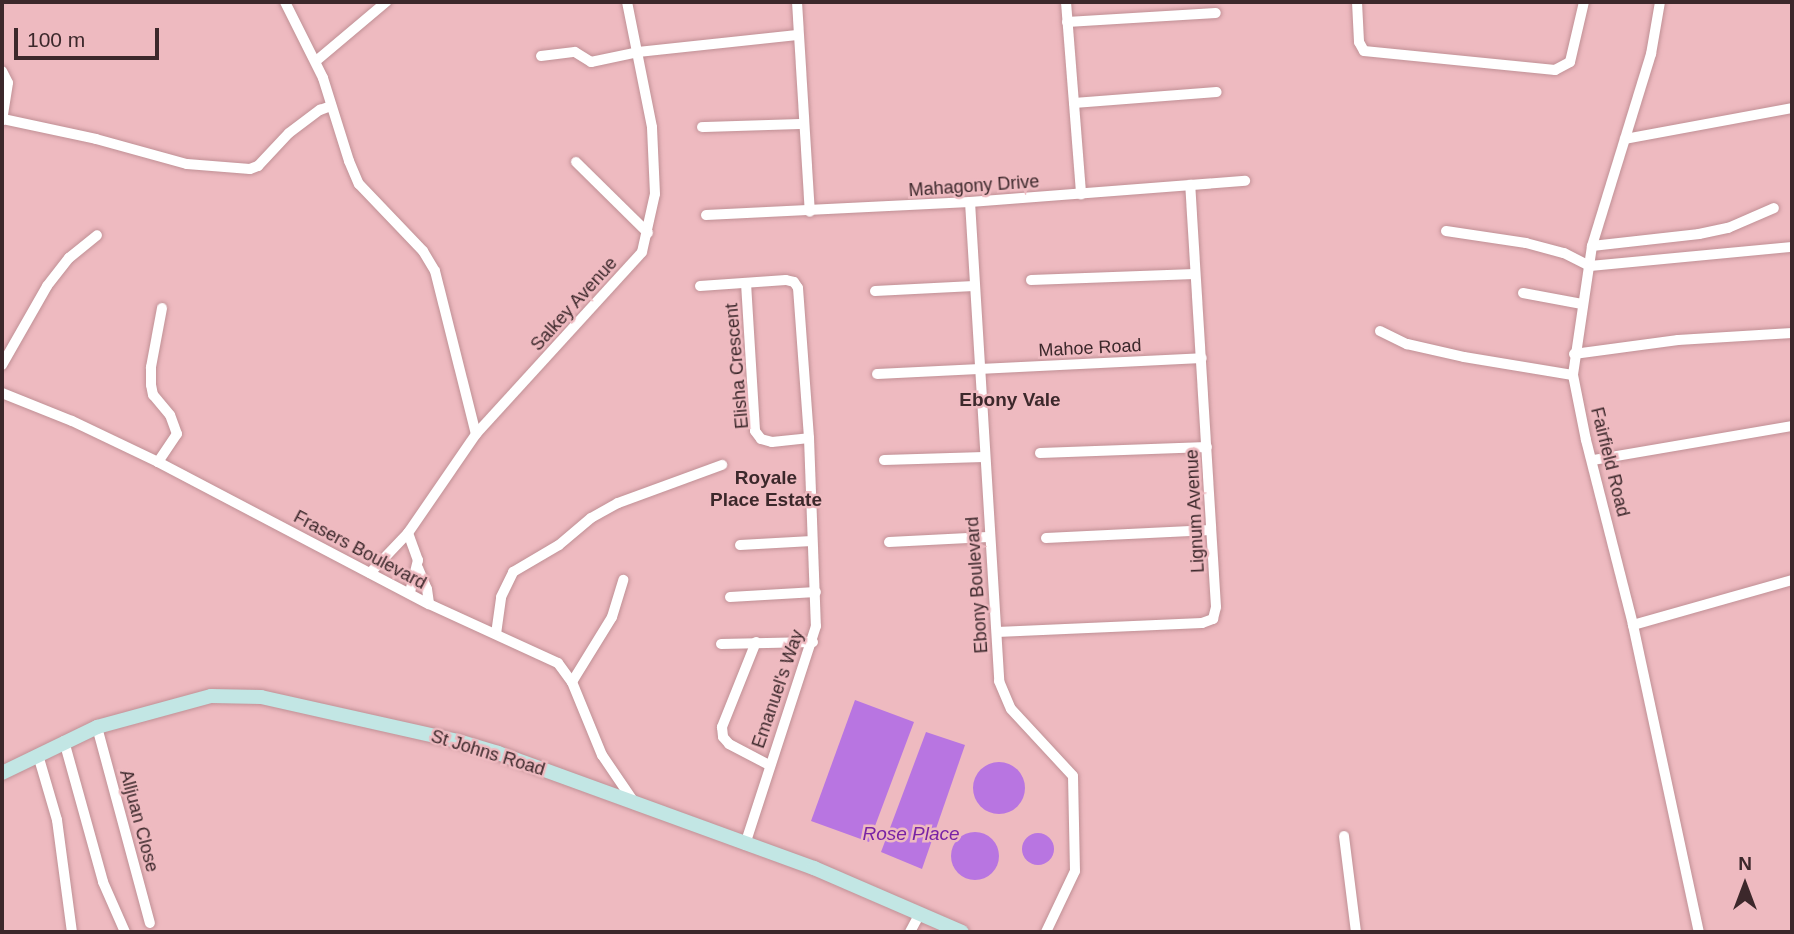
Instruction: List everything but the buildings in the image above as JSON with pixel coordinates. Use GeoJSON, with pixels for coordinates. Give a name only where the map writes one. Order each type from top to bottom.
{"type":"FeatureCollection","features":[{"type":"Feature","properties":{"kind":"main road","name":"St Johns Road"},"geometry":{"type":"LineString","coordinates":[[2,773],[97,727],[211,696],[261,697],[458,741],[814,868],[962,932]]}},
{"type":"Feature","properties":{"kind":"street"},"geometry":{"type":"LineString","coordinates":[[285,2],[316,61],[359,184],[423,251],[435,271],[476,434]]}},
{"type":"Feature","properties":{"kind":"street"},"geometry":{"type":"LineString","coordinates":[[316,61],[386,2]]}},
{"type":"Feature","properties":{"kind":"street","name":"Salkey Avenue"},"geometry":{"type":"LineString","coordinates":[[370,573],[408,533],[476,434],[642,253],[655,194],[652,127],[627,2]]}},
{"type":"Feature","properties":{"kind":"street"},"geometry":{"type":"LineString","coordinates":[[797,2],[810,212]]}},
{"type":"Feature","properties":{"kind":"street"},"geometry":{"type":"LineString","coordinates":[[1066,2],[1081,194]]}},
{"type":"Feature","properties":{"kind":"street"},"geometry":{"type":"LineString","coordinates":[[1357,2],[1359,42],[1364,51],[1555,71],[1570,62],[1584,2]]}},
{"type":"Feature","properties":{"kind":"street","name":"Fairfield Road"},"geometry":{"type":"LineString","coordinates":[[1660,2],[1651,54],[1592,246],[1573,375],[1633,625],[1699,932]]}},
{"type":"Feature","properties":{"kind":"street"},"geometry":{"type":"LineString","coordinates":[[1067,22],[1216,13]]}},
{"type":"Feature","properties":{"kind":"street"},"geometry":{"type":"LineString","coordinates":[[541,57],[575,52],[591,62],[638,52],[797,35]]}},
{"type":"Feature","properties":{"kind":"street"},"geometry":{"type":"LineString","coordinates":[[2,71],[8,83],[3,120],[96,139],[187,164],[250,169],[258,166],[289,133],[320,110],[331,106]]}},
{"type":"Feature","properties":{"kind":"street"},"geometry":{"type":"LineString","coordinates":[[1074,103],[1217,92]]}},
{"type":"Feature","properties":{"kind":"street"},"geometry":{"type":"LineString","coordinates":[[1625,139],[1792,108]]}},
{"type":"Feature","properties":{"kind":"street"},"geometry":{"type":"LineString","coordinates":[[702,127],[803,124]]}},
{"type":"Feature","properties":{"kind":"street"},"geometry":{"type":"LineString","coordinates":[[576,162],[648,233]]}},
{"type":"Feature","properties":{"kind":"street","name":"Mahagony Drive"},"geometry":{"type":"LineString","coordinates":[[706,215],[810,212],[970,202],[1245,181]]}},
{"type":"Feature","properties":{"kind":"street","name":"Lignum Avenue"},"geometry":{"type":"LineString","coordinates":[[997,632],[1202,623],[1213,619],[1216,607],[1190,185]]}},
{"type":"Feature","properties":{"kind":"street","name":"Ebony Boulevard"},"geometry":{"type":"LineString","coordinates":[[970,202],[988,537],[999,681],[1011,709],[1073,776],[1075,871],[1046,932]]}},
{"type":"Feature","properties":{"kind":"street"},"geometry":{"type":"LineString","coordinates":[[1592,246],[1699,234],[1728,228],[1774,208]]}},
{"type":"Feature","properties":{"kind":"street"},"geometry":{"type":"LineString","coordinates":[[1446,230],[1526,243],[1564,253],[1590,267],[1792,247]]}},
{"type":"Feature","properties":{"kind":"street"},"geometry":{"type":"LineString","coordinates":[[2,365],[47,286],[69,258],[97,235]]}},
{"type":"Feature","properties":{"kind":"street"},"geometry":{"type":"LineString","coordinates":[[1031,280],[1195,274]]}},
{"type":"Feature","properties":{"kind":"street","name":"Emanuel's Way"},"geometry":{"type":"LineString","coordinates":[[745,845],[769,765],[813,642],[816,592],[809,438],[797,288],[794,282],[786,279],[746,283]]}},
{"type":"Feature","properties":{"kind":"street"},"geometry":{"type":"LineString","coordinates":[[700,286],[746,283]]}},
{"type":"Feature","properties":{"kind":"street","name":"Elisha Crescent"},"geometry":{"type":"LineString","coordinates":[[746,283],[755,431],[761,439],[772,442],[809,438]]}},
{"type":"Feature","properties":{"kind":"street"},"geometry":{"type":"LineString","coordinates":[[874,291],[974,286]]}},
{"type":"Feature","properties":{"kind":"street"},"geometry":{"type":"LineString","coordinates":[[1523,293],[1582,304]]}},
{"type":"Feature","properties":{"kind":"street"},"geometry":{"type":"LineString","coordinates":[[158,461],[177,434],[170,415],[153,395],[151,385],[151,367],[162,308]]}},
{"type":"Feature","properties":{"kind":"street"},"geometry":{"type":"LineString","coordinates":[[1380,331],[1407,344],[1464,357],[1573,375]]}},
{"type":"Feature","properties":{"kind":"street"},"geometry":{"type":"LineString","coordinates":[[1574,354],[1678,340],[1792,333]]}},
{"type":"Feature","properties":{"kind":"street","name":"Mahoe Road"},"geometry":{"type":"LineString","coordinates":[[877,374],[1202,358]]}},
{"type":"Feature","properties":{"kind":"street","name":"Frasers Boulevard"},"geometry":{"type":"LineString","coordinates":[[2,393],[72,421],[158,461],[429,604],[558,663],[572,682],[603,755],[637,805]]}},
{"type":"Feature","properties":{"kind":"street"},"geometry":{"type":"LineString","coordinates":[[1593,460],[1792,426]]}},
{"type":"Feature","properties":{"kind":"street"},"geometry":{"type":"LineString","coordinates":[[1040,453],[1207,447]]}},
{"type":"Feature","properties":{"kind":"street"},"geometry":{"type":"LineString","coordinates":[[884,460],[984,457]]}},
{"type":"Feature","properties":{"kind":"street"},"geometry":{"type":"LineString","coordinates":[[496,634],[501,597],[513,572],[544,555],[591,518],[618,503],[722,465]]}},
{"type":"Feature","properties":{"kind":"street"},"geometry":{"type":"LineString","coordinates":[[1046,538],[1211,530]]}},
{"type":"Feature","properties":{"kind":"street"},"geometry":{"type":"LineString","coordinates":[[408,533],[415,547],[429,604]]}},
{"type":"Feature","properties":{"kind":"street"},"geometry":{"type":"LineString","coordinates":[[889,542],[988,537]]}},
{"type":"Feature","properties":{"kind":"street"},"geometry":{"type":"LineString","coordinates":[[740,545],[812,541]]}},
{"type":"Feature","properties":{"kind":"street"},"geometry":{"type":"LineString","coordinates":[[410,592],[418,568]]}},
{"type":"Feature","properties":{"kind":"street"},"geometry":{"type":"LineString","coordinates":[[572,682],[612,617],[623,580]]}},
{"type":"Feature","properties":{"kind":"street"},"geometry":{"type":"LineString","coordinates":[[1633,625],[1792,580]]}},
{"type":"Feature","properties":{"kind":"street"},"geometry":{"type":"LineString","coordinates":[[730,597],[816,592]]}},
{"type":"Feature","properties":{"kind":"street"},"geometry":{"type":"LineString","coordinates":[[756,642],[722,727],[723,737],[729,744],[769,765]]}},
{"type":"Feature","properties":{"kind":"street"},"geometry":{"type":"LineString","coordinates":[[721,644],[813,642]]}},
{"type":"Feature","properties":{"kind":"street","name":"Alljuan Close"},"geometry":{"type":"LineString","coordinates":[[97,727],[150,923]]}},
{"type":"Feature","properties":{"kind":"street"},"geometry":{"type":"LineString","coordinates":[[64,741],[103,882],[125,932]]}},
{"type":"Feature","properties":{"kind":"street"},"geometry":{"type":"LineString","coordinates":[[38,755],[57,820],[72,932]]}},
{"type":"Feature","properties":{"kind":"street"},"geometry":{"type":"LineString","coordinates":[[1344,836],[1356,932]]}},
{"type":"Feature","properties":{"kind":"street"},"geometry":{"type":"LineString","coordinates":[[910,932],[919,915]]}},
{"type":"Feature","properties":{"kind":"water"},"geometry":{"type":"Polygon","coordinates":[[[855,700],[914,722],[869,842],[811,821],[855,700]]]}},
{"type":"Feature","properties":{"kind":"water","name":"Rose Place"},"geometry":{"type":"Polygon","coordinates":[[[926,732],[965,745],[922,869],[881,852],[926,732]]]}},
{"type":"Feature","properties":{"kind":"water"},"geometry":{"type":"Polygon","coordinates":[[[999,762],[1009,764],[1017,770],[1023,778],[1023,798],[1017,806],[1009,812],[999,814],[989,812],[981,806],[975,798],[973,788],[975,778],[981,770],[989,764],[999,762]]]}},
{"type":"Feature","properties":{"kind":"water"},"geometry":{"type":"Polygon","coordinates":[[[975,832],[992,839],[999,856],[992,873],[975,880],[958,873],[951,856],[958,839],[975,832]]]}},
{"type":"Feature","properties":{"kind":"water"},"geometry":{"type":"Polygon","coordinates":[[[1038,833],[1049,838],[1054,849],[1049,860],[1038,865],[1027,860],[1022,849],[1027,838],[1038,833]]]}},
{"type":"Feature","properties":{"kind":"district","name":"Ebony Vale"},"geometry":{"type":"Point","coordinates":[1010,400]}},
{"type":"Feature","properties":{"kind":"district","name":"Royale Place Estate"},"geometry":{"type":"Point","coordinates":[766,489]}}]}
